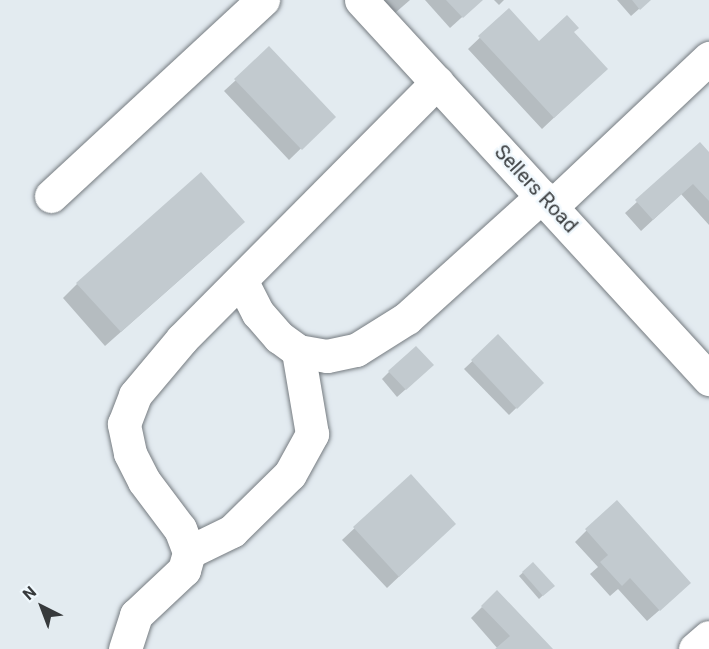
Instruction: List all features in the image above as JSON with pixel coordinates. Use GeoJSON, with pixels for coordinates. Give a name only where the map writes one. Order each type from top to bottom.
{"type":"FeatureCollection","features":[{"type":"Feature","properties":{"kind":"street"},"geometry":{"type":"LineString","coordinates":[[51,196],[263,0]]}},
{"type":"Feature","properties":{"kind":"street","name":"Sellers Road"},"geometry":{"type":"LineString","coordinates":[[361,0],[709,379]]}},
{"type":"Feature","properties":{"kind":"street"},"geometry":{"type":"LineString","coordinates":[[241,280],[258,313],[279,338],[298,351],[327,356],[356,350],[407,318],[547,201],[709,58]]}},
{"type":"Feature","properties":{"kind":"street"},"geometry":{"type":"LineString","coordinates":[[125,649],[136,615],[184,570],[189,552],[180,529],[144,481],[130,453],[124,424],[135,395],[182,339],[437,82]]}},
{"type":"Feature","properties":{"kind":"street"},"geometry":{"type":"LineString","coordinates":[[189,552],[232,531],[290,474],[312,434],[298,351]]}},
{"type":"Feature","properties":{"kind":"street"},"geometry":{"type":"LineString","coordinates":[[695,649],[709,637]]}},
{"type":"Feature","properties":{"kind":"building"},"geometry":{"type":"Polygon","coordinates":[[[446,0],[483,0],[463,18],[446,0]]]}},
{"type":"Feature","properties":{"kind":"building"},"geometry":{"type":"Polygon","coordinates":[[[632,0],[651,0],[640,10],[632,0]]]}},
{"type":"Feature","properties":{"kind":"building"},"geometry":{"type":"Polygon","coordinates":[[[509,8],[539,41],[567,15],[579,28],[574,32],[608,69],[554,118],[478,36],[509,8]]]}},
{"type":"Feature","properties":{"kind":"building"},"geometry":{"type":"Polygon","coordinates":[[[269,46],[336,117],[302,150],[234,79],[269,46]]]}},
{"type":"Feature","properties":{"kind":"building"},"geometry":{"type":"Polygon","coordinates":[[[700,142],[709,152],[709,201],[693,184],[653,220],[635,200],[700,142]]]}},
{"type":"Feature","properties":{"kind":"building"},"geometry":{"type":"Polygon","coordinates":[[[201,172],[245,222],[121,332],[76,283],[201,172]]]}},
{"type":"Feature","properties":{"kind":"building"},"geometry":{"type":"Polygon","coordinates":[[[498,334],[544,383],[517,409],[471,360],[498,334]]]}},
{"type":"Feature","properties":{"kind":"building"},"geometry":{"type":"Polygon","coordinates":[[[416,346],[434,365],[406,390],[388,371],[416,346]]]}},
{"type":"Feature","properties":{"kind":"building"},"geometry":{"type":"Polygon","coordinates":[[[411,474],[456,524],[399,577],[353,527],[411,474]]]}},
{"type":"Feature","properties":{"kind":"building"},"geometry":{"type":"Polygon","coordinates":[[[617,500],[691,583],[660,611],[630,578],[622,586],[600,562],[608,555],[585,529],[617,500]]]}},
{"type":"Feature","properties":{"kind":"building"},"geometry":{"type":"Polygon","coordinates":[[[533,562],[555,586],[543,596],[522,572],[533,562]]]}},
{"type":"Feature","properties":{"kind":"building"},"geometry":{"type":"Polygon","coordinates":[[[497,590],[553,649],[495,649],[510,636],[481,606],[497,590]]]}}]}
